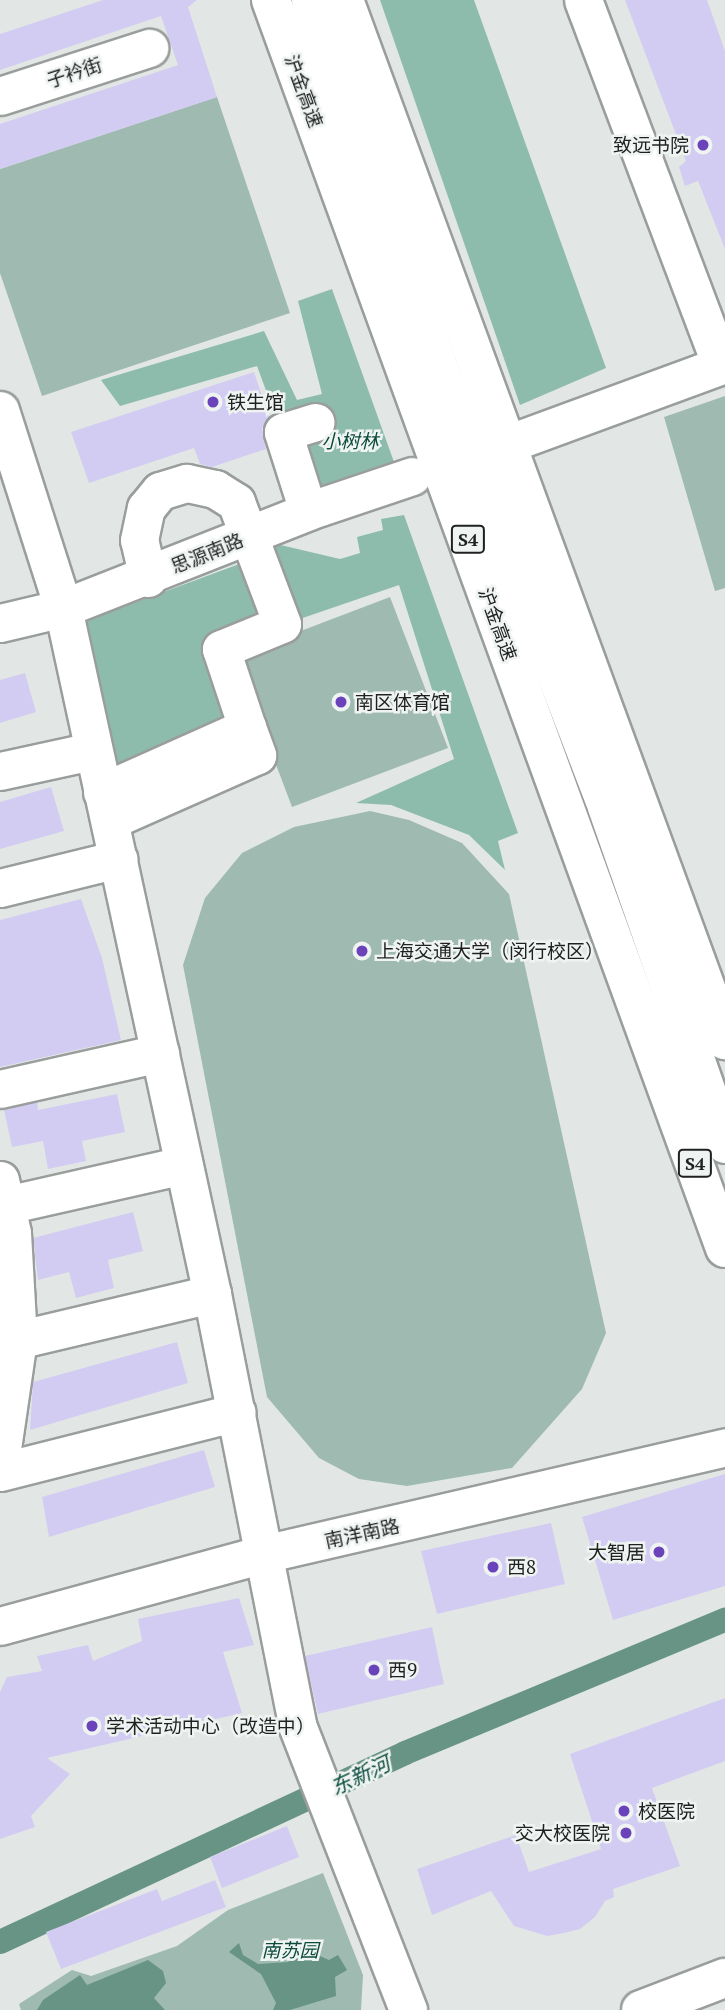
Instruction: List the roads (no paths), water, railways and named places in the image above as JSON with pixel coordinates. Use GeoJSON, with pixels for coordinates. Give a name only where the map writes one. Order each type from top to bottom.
{"type":"FeatureCollection","features":[{"type":"Feature","properties":{"kind":"main road","name":"沪金高速"},"geometry":{"type":"LineString","coordinates":[[271,0],[695,1058]]}},
{"type":"Feature","properties":{"kind":"main road","name":"沪金高速"},"geometry":{"type":"LineString","coordinates":[[311,0],[436,361],[607,807],[725,1143]]}},
{"type":"Feature","properties":{"kind":"main road","name":"沪金高速"},"geometry":{"type":"LineString","coordinates":[[344,0],[695,1058],[725,1248]]}},
{"type":"Feature","properties":{"kind":"main road"},"geometry":{"type":"LineString","coordinates":[[641,2010],[725,1978]]}},
{"type":"Feature","properties":{"kind":"lane"},"geometry":{"type":"LineString","coordinates":[[517,440],[723,364],[583,0]]}},
{"type":"Feature","properties":{"kind":"lane","name":"子衿街"},"geometry":{"type":"LineString","coordinates":[[0,96],[149,48]]}},
{"type":"Feature","properties":{"kind":"lane"},"geometry":{"type":"LineString","coordinates":[[0,410],[63,608],[237,1412],[262,1554],[297,1725],[408,2010]]}},
{"type":"Feature","properties":{"kind":"lane"},"geometry":{"type":"LineString","coordinates":[[308,511],[284,432],[316,422]]}},
{"type":"Feature","properties":{"kind":"lane","name":"思源南路"},"geometry":{"type":"LineString","coordinates":[[0,623],[63,608],[148,578],[308,511],[412,476]]}},
{"type":"Feature","properties":{"kind":"lane"},"geometry":{"type":"LineString","coordinates":[[106,806],[257,755],[220,649],[282,624],[251,535],[236,502],[215,489],[187,483],[160,491],[146,508],[139,540],[148,578]]}},
{"type":"Feature","properties":{"kind":"lane"},"geometry":{"type":"LineString","coordinates":[[0,771],[92,751]]}},
{"type":"Feature","properties":{"kind":"lane"},"geometry":{"type":"LineString","coordinates":[[0,888],[118,859]]}},
{"type":"Feature","properties":{"kind":"lane"},"geometry":{"type":"LineString","coordinates":[[0,1090],[160,1053]]}},
{"type":"Feature","properties":{"kind":"lane"},"geometry":{"type":"LineString","coordinates":[[0,1462],[9,1342],[3,1192],[184,1165]]}},
{"type":"Feature","properties":{"kind":"lane"},"geometry":{"type":"LineString","coordinates":[[9,1342],[212,1294]]}},
{"type":"Feature","properties":{"kind":"lane"},"geometry":{"type":"LineString","coordinates":[[0,1472],[237,1412]]}},
{"type":"Feature","properties":{"kind":"lane","name":"南洋南路"},"geometry":{"type":"LineString","coordinates":[[0,1626],[262,1554],[725,1447]]}},
{"type":"Feature","properties":{"kind":"waterway","name":"东新河"},"geometry":{"type":"LineString","coordinates":[[0,1942],[405,1753],[725,1620]]}},
{"type":"Feature","properties":{"kind":"place","name":"致远书院"},"geometry":{"type":"Point","coordinates":[703,145]}},
{"type":"Feature","properties":{"kind":"place","name":"铁生馆"},"geometry":{"type":"Point","coordinates":[213,402]}},
{"type":"Feature","properties":{"kind":"place","name":"南区体育馆"},"geometry":{"type":"Point","coordinates":[341,702]}},
{"type":"Feature","properties":{"kind":"place","name":"上海交通大学（闵行校区）"},"geometry":{"type":"Point","coordinates":[362,951]}},
{"type":"Feature","properties":{"kind":"place","name":"大智居"},"geometry":{"type":"Point","coordinates":[659,1552]}},
{"type":"Feature","properties":{"kind":"place","name":"西8"},"geometry":{"type":"Point","coordinates":[493,1567]}},
{"type":"Feature","properties":{"kind":"place","name":"西9"},"geometry":{"type":"Point","coordinates":[374,1670]}},
{"type":"Feature","properties":{"kind":"place","name":"学术活动中心（改造中）"},"geometry":{"type":"Point","coordinates":[92,1726]}},
{"type":"Feature","properties":{"kind":"place","name":"校医院"},"geometry":{"type":"Point","coordinates":[624,1811]}},
{"type":"Feature","properties":{"kind":"place","name":"交大校医院"},"geometry":{"type":"Point","coordinates":[626,1833]}},
{"type":"Feature","properties":{"kind":"park label","name":"小树林"},"geometry":{"type":"Point","coordinates":[350,441]}},
{"type":"Feature","properties":{"kind":"park label","name":"南苏园"},"geometry":{"type":"Point","coordinates":[290,1950]}}]}
